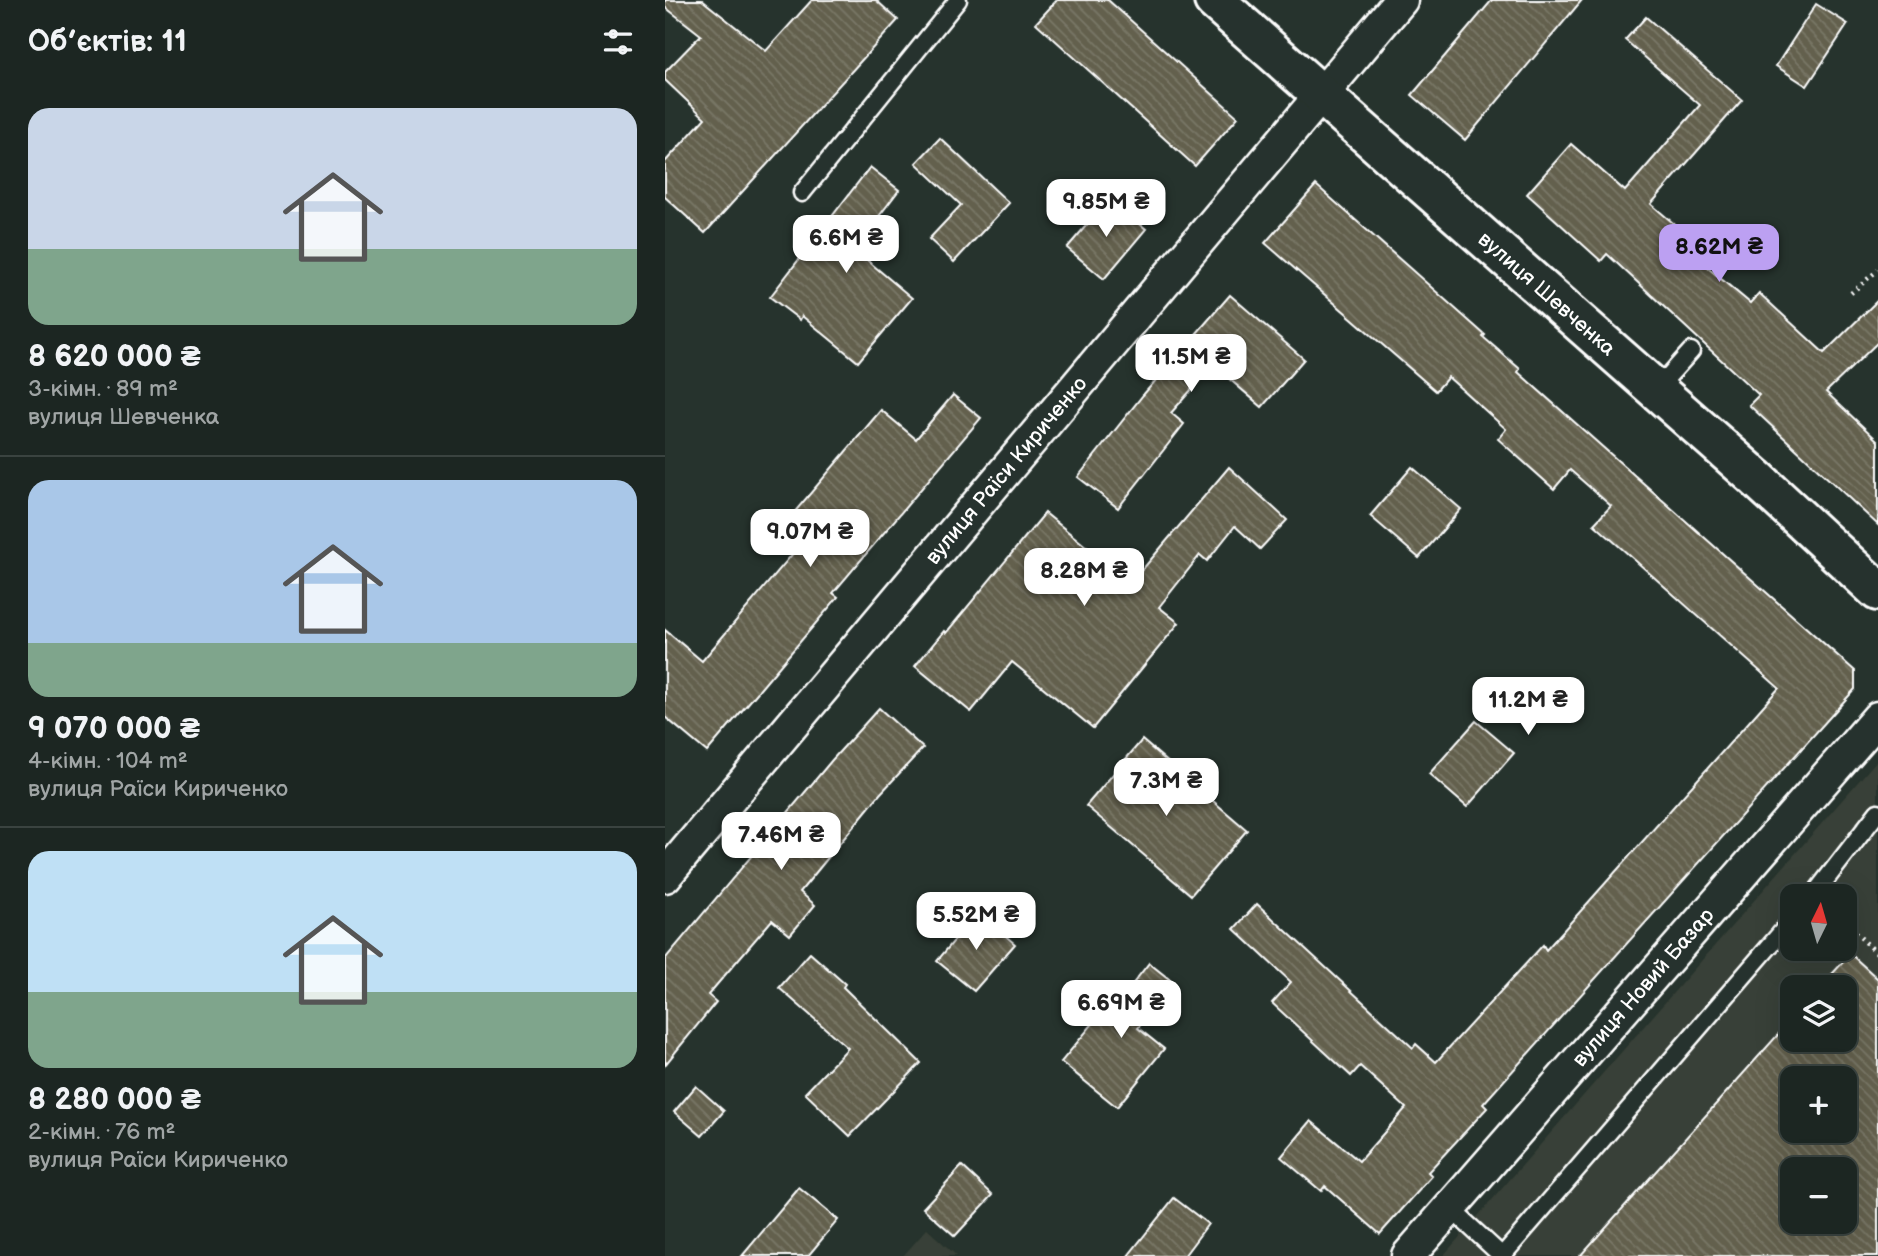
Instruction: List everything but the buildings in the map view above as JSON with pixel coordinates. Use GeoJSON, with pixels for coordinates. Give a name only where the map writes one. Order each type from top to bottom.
{"type":"FeatureCollection","features":[{"type":"Feature","properties":{"kind":"street","name":"вулиця Шевченка"},"geometry":{"type":"LineString","coordinates":[[1214,0],[1656,390],[1878,591]]}},
{"type":"Feature","properties":{"kind":"street","name":"вулиця Раїси Кириченко"},"geometry":{"type":"LineString","coordinates":[[665,876],[1401,0]]}},
{"type":"Feature","properties":{"kind":"street","name":"вулиця Новий Базар"},"geometry":{"type":"LineString","coordinates":[[1408,1256],[1878,718]]}},
{"type":"Feature","properties":{"kind":"lane"},"geometry":{"type":"LineString","coordinates":[[802,193],[958,0]]}},
{"type":"Feature","properties":{"kind":"lane"},"geometry":{"type":"LineString","coordinates":[[1656,390],[1691,351]]}},
{"type":"Feature","properties":{"kind":"lane"},"geometry":{"type":"LineString","coordinates":[[1821,884],[1878,811]]}},
{"type":"Feature","properties":{"kind":"lane"},"geometry":{"type":"LineString","coordinates":[[1450,1208],[1502,1256],[1780,934]]}},
{"type":"Feature","properties":{"kind":"path"},"geometry":{"type":"LineString","coordinates":[[1851,293],[1878,270]]}},
{"type":"Feature","properties":{"kind":"path"},"geometry":{"type":"LineString","coordinates":[[1857,934],[1878,954]]}},
{"type":"Feature","properties":{"kind":"shaded area"},"geometry":{"type":"Polygon","coordinates":[[[1878,759],[1878,1256],[1443,1256],[1878,759]]]}},
{"type":"Feature","properties":{"kind":"shaded area"},"geometry":{"type":"Polygon","coordinates":[[[927,1229],[957,1256],[903,1256],[927,1229]]]}}]}
